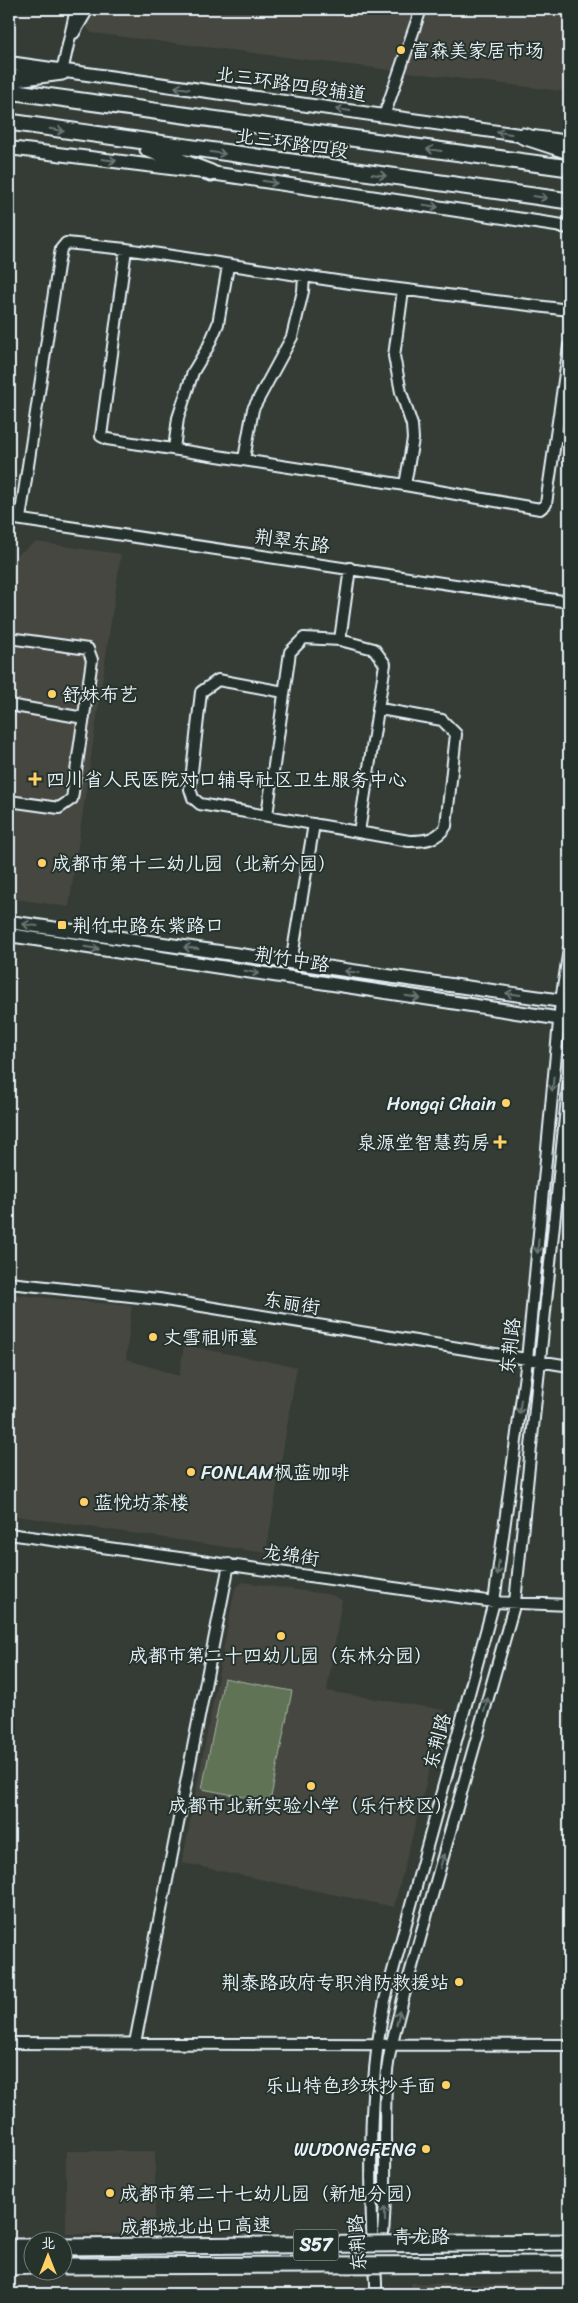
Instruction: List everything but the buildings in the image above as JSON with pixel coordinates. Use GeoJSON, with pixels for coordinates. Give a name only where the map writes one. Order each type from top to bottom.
{"type":"FeatureCollection","features":[{"type":"Feature","properties":{"kind":"highway"},"geometry":{"type":"LineString","coordinates":[[9,79],[62,72]]}},
{"type":"Feature","properties":{"kind":"highway","name":"北三环路四段"},"geometry":{"type":"LineString","coordinates":[[9,91],[569,168]]}},
{"type":"Feature","properties":{"kind":"highway","name":"北三环路四段"},"geometry":{"type":"LineString","coordinates":[[9,122],[569,201]]}},
{"type":"Feature","properties":{"kind":"highway"},"geometry":{"type":"LineString","coordinates":[[523,136],[569,150]]}},
{"type":"Feature","properties":{"kind":"highway"},"geometry":{"type":"LineString","coordinates":[[121,139],[211,173]]}},
{"type":"Feature","properties":{"kind":"highway","name":"成都城北出口高速"},"geometry":{"type":"LineString","coordinates":[[72,2247],[569,2242]]}},
{"type":"Feature","properties":{"kind":"highway"},"geometry":{"type":"LineString","coordinates":[[9,2247],[22,2247]]}},
{"type":"Feature","properties":{"kind":"highway","name":"成都城北出口高速"},"geometry":{"type":"LineString","coordinates":[[72,2266],[569,2264]]}},
{"type":"Feature","properties":{"kind":"highway"},"geometry":{"type":"LineString","coordinates":[[9,2266],[22,2266]]}},
{"type":"Feature","properties":{"kind":"main road","name":"北三环路四段辅道"},"geometry":{"type":"LineString","coordinates":[[9,63],[62,72],[569,142]]}},
{"type":"Feature","properties":{"kind":"main road"},"geometry":{"type":"LineString","coordinates":[[9,148],[211,173],[569,226]]}},
{"type":"Feature","properties":{"kind":"main road","name":"荆竹中路"},"geometry":{"type":"LineString","coordinates":[[9,922],[565,1001]]}},
{"type":"Feature","properties":{"kind":"main road","name":"荆竹中路"},"geometry":{"type":"LineString","coordinates":[[9,935],[564,1020]]}},
{"type":"Feature","properties":{"kind":"street"},"geometry":{"type":"LineString","coordinates":[[62,72],[76,9]]}},
{"type":"Feature","properties":{"kind":"street"},"geometry":{"type":"LineString","coordinates":[[70,38],[88,9]]}},
{"type":"Feature","properties":{"kind":"street"},"geometry":{"type":"LineString","coordinates":[[384,116],[420,9]]}},
{"type":"Feature","properties":{"kind":"street"},"geometry":{"type":"LineString","coordinates":[[20,519],[61,249],[66,243],[126,249],[304,277],[569,310]]}},
{"type":"Feature","properties":{"kind":"street"},"geometry":{"type":"LineString","coordinates":[[126,249],[101,436],[107,439],[405,485],[540,510],[546,504],[569,346]]}},
{"type":"Feature","properties":{"kind":"street"},"geometry":{"type":"LineString","coordinates":[[174,449],[178,418],[193,372],[208,347],[218,324],[228,266]]}},
{"type":"Feature","properties":{"kind":"street"},"geometry":{"type":"LineString","coordinates":[[244,460],[252,409],[292,338],[303,291],[304,277]]}},
{"type":"Feature","properties":{"kind":"street"},"geometry":{"type":"LineString","coordinates":[[403,290],[394,356],[401,392],[412,425],[413,439],[405,485]]}},
{"type":"Feature","properties":{"kind":"street"},"geometry":{"type":"LineString","coordinates":[[556,436],[569,437]]}},
{"type":"Feature","properties":{"kind":"street","name":"荆翠东路"},"geometry":{"type":"LineString","coordinates":[[9,518],[569,602]]}},
{"type":"Feature","properties":{"kind":"street"},"geometry":{"type":"LineString","coordinates":[[340,640],[350,568]]}},
{"type":"Feature","properties":{"kind":"street"},"geometry":{"type":"LineString","coordinates":[[9,638],[88,649],[92,660],[72,799],[59,808],[9,800]]}},
{"type":"Feature","properties":{"kind":"street"},"geometry":{"type":"LineString","coordinates":[[267,815],[290,652],[304,638],[340,640],[374,649],[386,664],[359,832]]}},
{"type":"Feature","properties":{"kind":"street"},"geometry":{"type":"LineString","coordinates":[[284,692],[218,680],[201,692],[190,789],[193,798],[200,804],[409,841],[424,841],[440,836],[446,826],[456,734],[442,720],[380,709]]}},
{"type":"Feature","properties":{"kind":"street"},"geometry":{"type":"LineString","coordinates":[[9,705],[84,718]]}},
{"type":"Feature","properties":{"kind":"street"},"geometry":{"type":"LineString","coordinates":[[291,963],[314,824]]}},
{"type":"Feature","properties":{"kind":"street","name":"东荆路"},"geometry":{"type":"LineString","coordinates":[[376,2294],[377,2254],[372,2226],[373,2081],[376,2044],[388,1991],[494,1602],[527,1360],[564,1020],[569,949]]}},
{"type":"Feature","properties":{"kind":"street","name":"东荆路"},"geometry":{"type":"LineString","coordinates":[[377,2254],[385,2228],[386,2083],[393,2044],[404,1995],[515,1602],[569,1079]]}},
{"type":"Feature","properties":{"kind":"street","name":"东丽街"},"geometry":{"type":"LineString","coordinates":[[9,1283],[159,1299],[569,1366]]}},
{"type":"Feature","properties":{"kind":"street","name":"龙绵街"},"geometry":{"type":"LineString","coordinates":[[9,1534],[494,1602],[569,1605]]}},
{"type":"Feature","properties":{"kind":"street"},"geometry":{"type":"LineString","coordinates":[[134,2043],[230,1564]]}},
{"type":"Feature","properties":{"kind":"street"},"geometry":{"type":"LineString","coordinates":[[9,2043],[569,2046]]}},
{"type":"Feature","properties":{"kind":"street","name":"青龙路"},"geometry":{"type":"LineString","coordinates":[[72,2256],[569,2253]]}},
{"type":"Feature","properties":{"kind":"street"},"geometry":{"type":"LineString","coordinates":[[9,2256],[22,2256]]}},
{"type":"Feature","properties":{"kind":"shaded area","name":"富森美家居市场"},"geometry":{"type":"Polygon","coordinates":[[[73,9],[569,9],[569,92],[91,33],[73,9]]]}},
{"type":"Feature","properties":{"kind":"shaded area"},"geometry":{"type":"Polygon","coordinates":[[[36,542],[121,554],[69,907],[9,898],[9,602],[16,555],[36,542]]]}},
{"type":"Feature","properties":{"kind":"shaded area"},"geometry":{"type":"Polygon","coordinates":[[[9,1294],[132,1306],[126,1359],[179,1376],[184,1345],[297,1367],[266,1553],[9,1515],[9,1294]]]}},
{"type":"Feature","properties":{"kind":"shaded area","name":"成都市北新实验小学（乐行校区）"},"geometry":{"type":"Polygon","coordinates":[[[243,1582],[332,1595],[342,1600],[327,1691],[445,1710],[394,1907],[182,1863],[235,1588],[243,1582]]]}},
{"type":"Feature","properties":{"kind":"shaded area","name":"成都市第二十七幼儿园（新旭分园）"},"geometry":{"type":"Polygon","coordinates":[[[66,2151],[155,2151],[155,2234],[72,2234],[72,2230],[66,2230],[66,2151]]]}},
{"type":"Feature","properties":{"kind":"shaded area"},"geometry":{"type":"Polygon","coordinates":[[[411,2283],[569,2286],[569,2294],[411,2294],[411,2283]]]}},
{"type":"Feature","properties":{"kind":"green space"},"geometry":{"type":"Polygon","coordinates":[[[224,1678],[292,1691],[270,1802],[202,1789],[224,1678]]]}},
{"type":"Feature","properties":{"kind":"place","name":"富森美家居市场"},"geometry":{"type":"Point","coordinates":[401,50]}},
{"type":"Feature","properties":{"kind":"place","name":"舒妹布艺"},"geometry":{"type":"Point","coordinates":[52,694]}},
{"type":"Feature","properties":{"kind":"place","name":"四川省人民医院对口辅导社区卫生服务中心"},"geometry":{"type":"Point","coordinates":[35,779]}},
{"type":"Feature","properties":{"kind":"place","name":"成都市第十二幼儿园（北新分园）"},"geometry":{"type":"Point","coordinates":[42,863]}},
{"type":"Feature","properties":{"kind":"place","name":"荆竹中路东紫路口"},"geometry":{"type":"Point","coordinates":[62,925]}},
{"type":"Feature","properties":{"kind":"place","name":"Hongqi Chain"},"geometry":{"type":"Point","coordinates":[506,1103]}},
{"type":"Feature","properties":{"kind":"place","name":"泉源堂智慧药房"},"geometry":{"type":"Point","coordinates":[500,1142]}},
{"type":"Feature","properties":{"kind":"place","name":"丈雪祖师墓"},"geometry":{"type":"Point","coordinates":[153,1337]}},
{"type":"Feature","properties":{"kind":"place","name":"FONLAM枫蓝咖啡"},"geometry":{"type":"Point","coordinates":[191,1472]}},
{"type":"Feature","properties":{"kind":"place","name":"蓝悦坊茶楼"},"geometry":{"type":"Point","coordinates":[84,1502]}},
{"type":"Feature","properties":{"kind":"place","name":"成都市第二十四幼儿园（东林分园）"},"geometry":{"type":"Point","coordinates":[281,1636]}},
{"type":"Feature","properties":{"kind":"place","name":"成都市北新实验小学（乐行校区）"},"geometry":{"type":"Point","coordinates":[311,1786]}},
{"type":"Feature","properties":{"kind":"place","name":"荆泰路政府专职消防救援站"},"geometry":{"type":"Point","coordinates":[459,1982]}},
{"type":"Feature","properties":{"kind":"place","name":"乐山特色珍珠抄手面"},"geometry":{"type":"Point","coordinates":[446,2085]}},
{"type":"Feature","properties":{"kind":"place","name":"WUDONGFENG"},"geometry":{"type":"Point","coordinates":[426,2149]}},
{"type":"Feature","properties":{"kind":"place","name":"成都市第二十七幼儿园（新旭分园）"},"geometry":{"type":"Point","coordinates":[110,2193]}}]}
